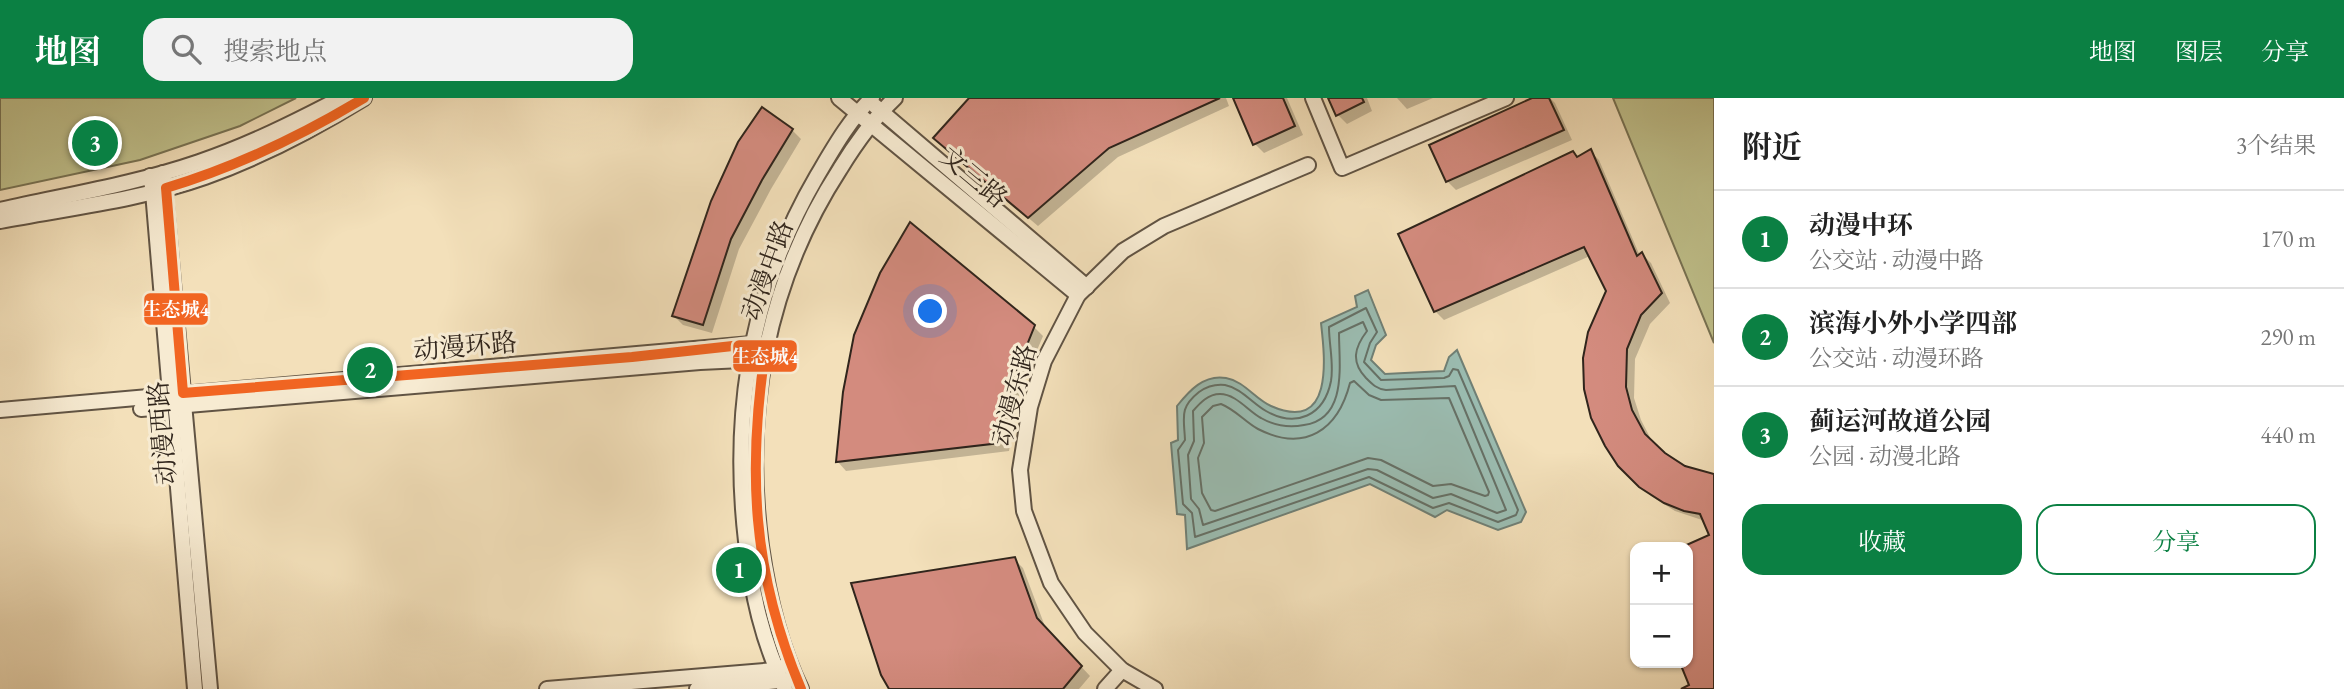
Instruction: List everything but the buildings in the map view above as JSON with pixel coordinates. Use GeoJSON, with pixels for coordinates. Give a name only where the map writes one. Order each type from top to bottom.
{"type":"FeatureCollection","features":[{"type":"Feature","properties":{"kind":"street"},"geometry":{"type":"LineString","coordinates":[[0,210],[200,162],[272,133],[341,98]]}},
{"type":"Feature","properties":{"kind":"street"},"geometry":{"type":"LineString","coordinates":[[0,221],[160,190],[204,177],[320,125],[364,98]]}},
{"type":"Feature","properties":{"kind":"street","name":"文三路"},"geometry":{"type":"LineString","coordinates":[[839,98],[1082,291]]}},
{"type":"Feature","properties":{"kind":"street","name":"动漫中路"},"geometry":{"type":"LineString","coordinates":[[798,684],[789,664],[769,597],[756,505],[757,352],[772,320],[800,240],[828,187],[870,124],[895,98]]}},
{"type":"Feature","properties":{"kind":"street"},"geometry":{"type":"LineString","coordinates":[[1313,98],[1342,169],[1506,98]]}},
{"type":"Feature","properties":{"kind":"street","name":"文三路"},"geometry":{"type":"LineString","coordinates":[[869,99],[1082,291]]}},
{"type":"Feature","properties":{"kind":"street","name":"动漫中路"},"geometry":{"type":"LineString","coordinates":[[780,680],[756,612],[742,505],[742,413],[781,246],[832,150],[869,99]]}},
{"type":"Feature","properties":{"kind":"street","name":"动漫东路"},"geometry":{"type":"LineString","coordinates":[[1155,689],[1122,670],[1085,633],[1052,583],[1024,511],[1020,470],[1031,407],[1044,361],[1082,291],[1123,251],[1164,226],[1308,165]]}},
{"type":"Feature","properties":{"kind":"street","name":"动漫西路"},"geometry":{"type":"LineString","coordinates":[[156,174],[160,190],[177,400],[195,689]]}},
{"type":"Feature","properties":{"kind":"street","name":"动漫环路"},"geometry":{"type":"LineString","coordinates":[[0,411],[177,400],[757,352]]}},
{"type":"Feature","properties":{"kind":"street","name":"动漫西路"},"geometry":{"type":"LineString","coordinates":[[177,400],[210,689]]}},
{"type":"Feature","properties":{"kind":"street","name":"动漫环路"},"geometry":{"type":"LineString","coordinates":[[0,419],[177,400]]}},
{"type":"Feature","properties":{"kind":"street"},"geometry":{"type":"LineString","coordinates":[[780,680],[789,664]]}},
{"type":"Feature","properties":{"kind":"street"},"geometry":{"type":"LineString","coordinates":[[1105,689],[1122,670]]}},
{"type":"Feature","properties":{"kind":"street"},"geometry":{"type":"LineString","coordinates":[[696,689],[780,680]]}},
{"type":"Feature","properties":{"kind":"street"},"geometry":{"type":"LineString","coordinates":[[547,689],[780,680],[798,684]]}},
{"type":"Feature","properties":{"kind":"green space"},"geometry":{"type":"Polygon","coordinates":[[[0,98],[296,98],[240,126],[140,160],[0,190],[0,98]]]}},
{"type":"Feature","properties":{"kind":"green space"},"geometry":{"type":"Polygon","coordinates":[[[1613,98],[1714,98],[1714,343],[1613,98]]]}},
{"type":"Feature","properties":{"kind":"water"},"geometry":{"type":"Polygon","coordinates":[[[1368,290],[1386,335],[1376,345],[1371,360],[1385,374],[1444,371],[1449,357],[1457,350],[1526,512],[1521,522],[1498,530],[1447,510],[1435,517],[1370,484],[1187,549],[1185,515],[1177,514],[1171,443],[1178,440],[1177,406],[1198,385],[1218,377],[1238,383],[1271,406],[1291,412],[1306,410],[1316,401],[1324,372],[1321,323],[1357,307],[1355,296],[1368,290]]]}},
{"type":"Feature","properties":{"kind":"transit line","name":"生态城4"},"geometry":{"type":"LineString","coordinates":[[364,98],[268,149],[166,188],[183,393],[632,357],[751,344],[766,346],[757,435],[758,520],[772,604],[801,689]]}},
{"type":"Feature","properties":{"kind":"place","name":"蓟运河故道公园"},"geometry":{"type":"Point","coordinates":[95,143]}},
{"type":"Feature","properties":{"kind":"place","name":"滨海小外小学四部"},"geometry":{"type":"Point","coordinates":[370,370]}},
{"type":"Feature","properties":{"kind":"place","name":"动漫中环"},"geometry":{"type":"Point","coordinates":[739,570]}}]}
